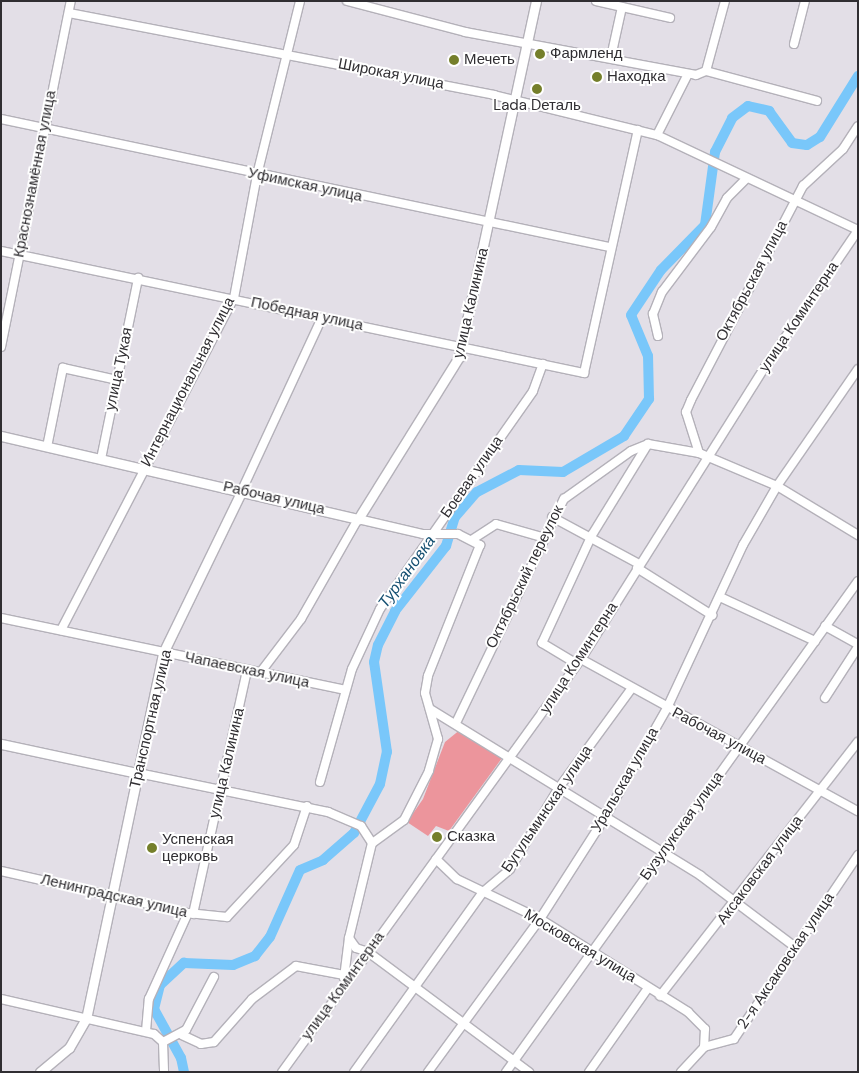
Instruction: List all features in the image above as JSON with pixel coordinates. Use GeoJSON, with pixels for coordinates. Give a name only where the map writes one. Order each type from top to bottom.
{"type":"FeatureCollection","features":[{"type":"Feature","properties":{"kind":"main road","name":"улица Калинина"},"geometry":{"type":"LineString","coordinates":[[358,519],[454,368],[463,348],[536,1]]}},
{"type":"Feature","properties":{"kind":"main road","name":"Рабочая улица"},"geometry":{"type":"LineString","coordinates":[[1,436],[242,490],[358,519]]}},
{"type":"Feature","properties":{"kind":"main road","name":"Транспортная улица"},"geometry":{"type":"LineString","coordinates":[[40,1072],[68,1048],[86,1019],[163,653],[242,490]]}},
{"type":"Feature","properties":{"kind":"main road"},"geometry":{"type":"LineString","coordinates":[[1,744],[138,773]]}},
{"type":"Feature","properties":{"kind":"street","name":"Краснознамённая улица"},"geometry":{"type":"LineString","coordinates":[[1,347],[18,254],[71,1]]}},
{"type":"Feature","properties":{"kind":"street","name":"Интернациональная улица"},"geometry":{"type":"LineString","coordinates":[[61,630],[234,298],[257,175],[300,1]]}},
{"type":"Feature","properties":{"kind":"street"},"geometry":{"type":"LineString","coordinates":[[347,1],[465,32],[528,41],[688,74],[706,71],[817,101]]}},
{"type":"Feature","properties":{"kind":"street"},"geometry":{"type":"LineString","coordinates":[[596,1],[670,18]]}},
{"type":"Feature","properties":{"kind":"street"},"geometry":{"type":"LineString","coordinates":[[706,71],[725,1]]}},
{"type":"Feature","properties":{"kind":"street"},"geometry":{"type":"LineString","coordinates":[[794,44],[805,1]]}},
{"type":"Feature","properties":{"kind":"street"},"geometry":{"type":"LineString","coordinates":[[610,57],[622,7]]}},
{"type":"Feature","properties":{"kind":"street","name":"Широкая улица"},"geometry":{"type":"LineString","coordinates":[[69,13],[287,53],[494,94],[514,102],[657,135],[747,178]]}},
{"type":"Feature","properties":{"kind":"street"},"geometry":{"type":"LineString","coordinates":[[657,135],[688,74]]}},
{"type":"Feature","properties":{"kind":"street","name":"Уфимская улица"},"geometry":{"type":"LineString","coordinates":[[1,119],[489,224],[609,247]]}},
{"type":"Feature","properties":{"kind":"street","name":"Октябрьская улица"},"geometry":{"type":"LineString","coordinates":[[700,453],[686,412],[803,186],[843,149],[858,126]]}},
{"type":"Feature","properties":{"kind":"street"},"geometry":{"type":"LineString","coordinates":[[609,247],[638,130]]}},
{"type":"Feature","properties":{"kind":"street"},"geometry":{"type":"LineString","coordinates":[[658,336],[653,314],[662,292],[711,227],[727,198],[747,178],[858,230]]}},
{"type":"Feature","properties":{"kind":"street","name":"улица Коминтерна"},"geometry":{"type":"LineString","coordinates":[[282,1072],[579,662],[708,457],[858,230]]}},
{"type":"Feature","properties":{"kind":"street","name":"Победная улица"},"geometry":{"type":"LineString","coordinates":[[1,251],[584,372],[609,247]]}},
{"type":"Feature","properties":{"kind":"street","name":"улица Тукая"},"geometry":{"type":"LineString","coordinates":[[101,459],[138,278]]}},
{"type":"Feature","properties":{"kind":"street","name":"Транспортная улица"},"geometry":{"type":"LineString","coordinates":[[242,490],[322,318]]}},
{"type":"Feature","properties":{"kind":"street","name":"Боевая улица"},"geometry":{"type":"LineString","coordinates":[[320,782],[345,690],[380,608],[435,533],[456,495],[534,392],[543,364]]}},
{"type":"Feature","properties":{"kind":"street"},"geometry":{"type":"LineString","coordinates":[[47,447],[63,368],[117,380]]}},
{"type":"Feature","properties":{"kind":"street","name":"Уральская улица"},"geometry":{"type":"LineString","coordinates":[[428,1072],[465,1025],[540,919],[604,819],[667,708],[720,597],[777,486],[858,369]]}},
{"type":"Feature","properties":{"kind":"street"},"geometry":{"type":"LineString","coordinates":[[592,535],[648,444],[700,453],[777,486],[858,535]]}},
{"type":"Feature","properties":{"kind":"street","name":"Октябрьский переулок"},"geometry":{"type":"LineString","coordinates":[[456,723],[552,517],[564,499],[648,444]]}},
{"type":"Feature","properties":{"kind":"street"},"geometry":{"type":"LineString","coordinates":[[552,517],[592,535],[712,615]]}},
{"type":"Feature","properties":{"kind":"street","name":"Рабочая улица"},"geometry":{"type":"LineString","coordinates":[[358,519],[473,539]]}},
{"type":"Feature","properties":{"kind":"street","name":"улица Калинина"},"geometry":{"type":"LineString","coordinates":[[260,673],[301,619],[358,519]]}},
{"type":"Feature","properties":{"kind":"street"},"geometry":{"type":"LineString","coordinates":[[343,987],[349,938],[372,843],[404,820],[417,802],[438,739],[425,693],[428,676],[479,550],[473,539],[496,524],[542,538]]}},
{"type":"Feature","properties":{"kind":"street","name":"Рабочая улица"},"geometry":{"type":"LineString","coordinates":[[592,535],[542,643],[632,688],[740,748],[822,788],[858,811]]}},
{"type":"Feature","properties":{"kind":"street","name":"Бузулукская улица"},"geometry":{"type":"LineString","coordinates":[[506,1072],[858,581]]}},
{"type":"Feature","properties":{"kind":"street"},"geometry":{"type":"LineString","coordinates":[[720,597],[815,642]]}},
{"type":"Feature","properties":{"kind":"street","name":"Чапаевская улица"},"geometry":{"type":"LineString","coordinates":[[1,618],[345,690]]}},
{"type":"Feature","properties":{"kind":"street"},"geometry":{"type":"LineString","coordinates":[[825,626],[858,645],[825,698]]}},
{"type":"Feature","properties":{"kind":"street","name":"улица Калинина"},"geometry":{"type":"LineString","coordinates":[[146,1031],[149,999],[190,914],[247,670]]}},
{"type":"Feature","properties":{"kind":"street","name":"Бугульминская улица"},"geometry":{"type":"LineString","coordinates":[[354,1072],[483,892],[510,869],[558,789],[632,688]]}},
{"type":"Feature","properties":{"kind":"street"},"geometry":{"type":"LineString","coordinates":[[430,709],[456,723],[604,819],[701,876],[735,905],[794,946]]}},
{"type":"Feature","properties":{"kind":"street","name":"Аксаковская улица"},"geometry":{"type":"LineString","coordinates":[[660,996],[735,905],[858,742]]}},
{"type":"Feature","properties":{"kind":"street"},"geometry":{"type":"LineString","coordinates":[[138,773],[307,806],[350,820],[361,826],[372,843]]}},
{"type":"Feature","properties":{"kind":"street","name":"Ленинградская улица"},"geometry":{"type":"LineString","coordinates":[[1,871],[112,894],[190,914],[227,918],[235,914],[294,845],[307,806]]}},
{"type":"Feature","properties":{"kind":"street","name":"2-я Аксаковская улица"},"geometry":{"type":"LineString","coordinates":[[704,1047],[734,1038],[794,946],[858,855]]}},
{"type":"Feature","properties":{"kind":"street","name":"Московская улица"},"geometry":{"type":"LineString","coordinates":[[436,859],[457,879],[540,919],[660,996],[705,1028],[704,1047]]}},
{"type":"Feature","properties":{"kind":"street"},"geometry":{"type":"LineString","coordinates":[[349,938],[356,948],[368,952],[529,1072]]}},
{"type":"Feature","properties":{"kind":"street"},"geometry":{"type":"LineString","coordinates":[[182,1035],[201,1044],[214,1042],[288,969],[303,966],[344,975]]}},
{"type":"Feature","properties":{"kind":"street"},"geometry":{"type":"LineString","coordinates":[[163,1042],[182,1035],[214,976]]}},
{"type":"Feature","properties":{"kind":"street"},"geometry":{"type":"LineString","coordinates":[[589,1072],[648,988]]}},
{"type":"Feature","properties":{"kind":"street"},"geometry":{"type":"LineString","coordinates":[[1,1000],[146,1031],[163,1042]]}},
{"type":"Feature","properties":{"kind":"street"},"geometry":{"type":"LineString","coordinates":[[163,1042],[164,1072]]}},
{"type":"Feature","properties":{"kind":"street"},"geometry":{"type":"LineString","coordinates":[[681,1072],[704,1047]]}},
{"type":"Feature","properties":{"kind":"shaded area"},"geometry":{"type":"Polygon","coordinates":[[[461,729],[502,758],[449,831],[436,826],[428,836],[407,822],[423,799],[445,742],[461,729]]]}},
{"type":"Feature","properties":{"kind":"waterway","name":"Турхановка"},"geometry":{"type":"LineString","coordinates":[[184,1072],[181,1058],[154,1009],[160,985],[184,963],[233,965],[255,956],[270,937],[300,870],[323,860],[354,833],[380,784],[387,752],[374,662],[378,645],[395,611],[446,546],[455,517],[477,492],[519,470],[563,472],[624,436],[649,399],[648,356],[631,315],[661,270],[705,225],[715,152],[732,118],[748,106],[769,111],[792,143],[807,145],[820,137],[858,76]]}},
{"type":"Feature","properties":{"kind":"place","name":"Фармленд"},"geometry":{"type":"Point","coordinates":[540,54]}},
{"type":"Feature","properties":{"kind":"place","name":"Мечеть"},"geometry":{"type":"Point","coordinates":[454,60]}},
{"type":"Feature","properties":{"kind":"place","name":"Находка"},"geometry":{"type":"Point","coordinates":[597,77]}},
{"type":"Feature","properties":{"kind":"place","name":"Lada Dеталь"},"geometry":{"type":"Point","coordinates":[537,89]}},
{"type":"Feature","properties":{"kind":"place","name":"Сказка"},"geometry":{"type":"Point","coordinates":[437,837]}},
{"type":"Feature","properties":{"kind":"place","name":"Успенская церковь"},"geometry":{"type":"Point","coordinates":[152,848]}}]}
